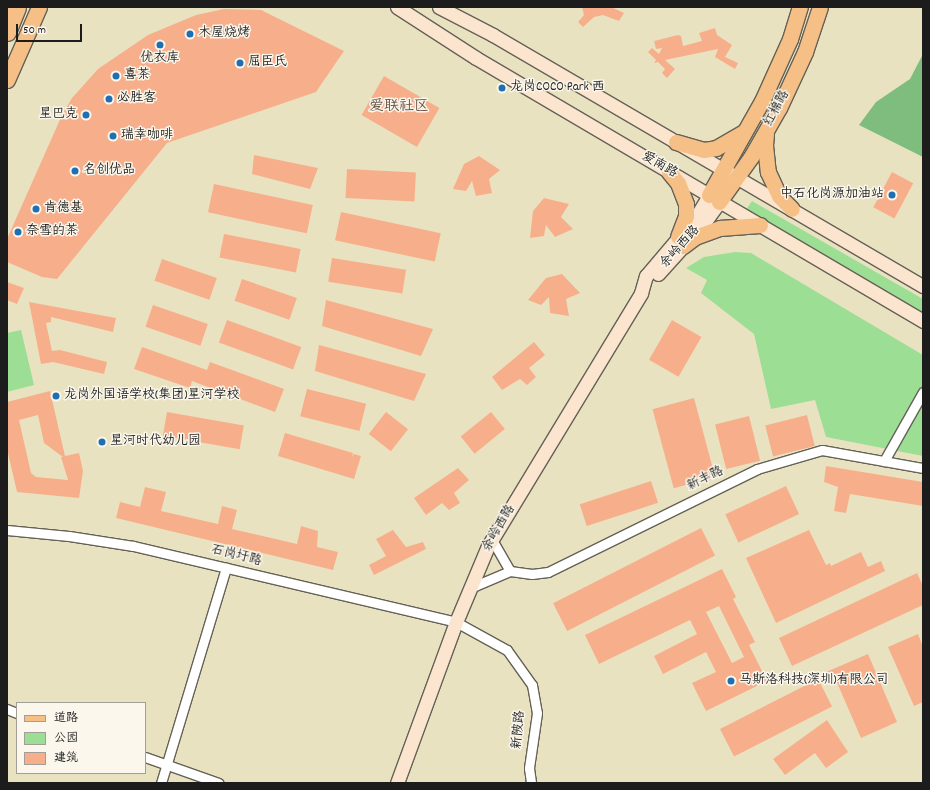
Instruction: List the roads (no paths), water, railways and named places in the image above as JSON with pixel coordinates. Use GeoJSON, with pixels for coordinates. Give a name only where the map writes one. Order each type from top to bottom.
{"type":"FeatureCollection","features":[{"type":"Feature","properties":{"kind":"highway"},"geometry":{"type":"LineString","coordinates":[[7,32],[17,7]]}},
{"type":"Feature","properties":{"kind":"main road"},"geometry":{"type":"LineString","coordinates":[[7,80],[39,7]]}},
{"type":"Feature","properties":{"kind":"main road","name":"爱南路"},"geometry":{"type":"LineString","coordinates":[[397,7],[476,58],[923,321]]}},
{"type":"Feature","properties":{"kind":"main road"},"geometry":{"type":"LineString","coordinates":[[439,7],[493,35],[923,286]]}},
{"type":"Feature","properties":{"kind":"main road","name":"红棉路"},"geometry":{"type":"LineString","coordinates":[[731,173],[748,128],[776,73],[800,7]]}},
{"type":"Feature","properties":{"kind":"main road","name":"红棉路"},"geometry":{"type":"LineString","coordinates":[[714,198],[731,173],[767,129],[800,65],[820,7]]}},
{"type":"Feature","properties":{"kind":"main road"},"geometry":{"type":"LineString","coordinates":[[676,142],[704,150],[716,148],[737,138],[748,128]]}},
{"type":"Feature","properties":{"kind":"main road"},"geometry":{"type":"LineString","coordinates":[[767,129],[764,145],[768,172],[779,196],[792,209]]}},
{"type":"Feature","properties":{"kind":"main road"},"geometry":{"type":"LineString","coordinates":[[669,172],[678,183],[686,204],[686,216],[680,242]]}},
{"type":"Feature","properties":{"kind":"main road","name":"余岭西路"},"geometry":{"type":"LineString","coordinates":[[397,783],[456,622],[492,540],[641,292],[714,198]]}},
{"type":"Feature","properties":{"kind":"main road"},"geometry":{"type":"LineString","coordinates":[[680,242],[720,228],[760,225]]}},
{"type":"Feature","properties":{"kind":"street"},"geometry":{"type":"LineString","coordinates":[[884,461],[923,392]]}},
{"type":"Feature","properties":{"kind":"street","name":"新丰路"},"geometry":{"type":"LineString","coordinates":[[510,571],[532,574],[548,572],[757,469],[822,450],[923,468]]}},
{"type":"Feature","properties":{"kind":"street","name":"石岗圩路"},"geometry":{"type":"LineString","coordinates":[[7,530],[69,536],[133,546],[456,622]]}},
{"type":"Feature","properties":{"kind":"street"},"geometry":{"type":"LineString","coordinates":[[470,588],[510,571],[492,540]]}},
{"type":"Feature","properties":{"kind":"street"},"geometry":{"type":"LineString","coordinates":[[161,783],[168,765],[226,568]]}},
{"type":"Feature","properties":{"kind":"street","name":"新陂路"},"geometry":{"type":"LineString","coordinates":[[456,622],[507,650],[532,685],[537,713],[529,768],[531,783]]}},
{"type":"Feature","properties":{"kind":"street"},"geometry":{"type":"LineString","coordinates":[[146,757],[219,783]]}},
{"type":"Feature","properties":{"kind":"place","name":"木屋烧烤"},"geometry":{"type":"Point","coordinates":[190,34]}},
{"type":"Feature","properties":{"kind":"place","name":"优衣库"},"geometry":{"type":"Point","coordinates":[160,45]}},
{"type":"Feature","properties":{"kind":"place","name":"屈臣氏"},"geometry":{"type":"Point","coordinates":[240,63]}},
{"type":"Feature","properties":{"kind":"place","name":"喜茶"},"geometry":{"type":"Point","coordinates":[116,76]}},
{"type":"Feature","properties":{"kind":"place","name":"龙岗COCO Park 西"},"geometry":{"type":"Point","coordinates":[502,88]}},
{"type":"Feature","properties":{"kind":"place","name":"必胜客"},"geometry":{"type":"Point","coordinates":[109,99]}},
{"type":"Feature","properties":{"kind":"place","name":"星巴克"},"geometry":{"type":"Point","coordinates":[86,115]}},
{"type":"Feature","properties":{"kind":"place","name":"瑞幸咖啡"},"geometry":{"type":"Point","coordinates":[113,136]}},
{"type":"Feature","properties":{"kind":"place","name":"名创优品"},"geometry":{"type":"Point","coordinates":[75,171]}},
{"type":"Feature","properties":{"kind":"place","name":"中石化岗源加油站"},"geometry":{"type":"Point","coordinates":[892,195]}},
{"type":"Feature","properties":{"kind":"place","name":"肯德基"},"geometry":{"type":"Point","coordinates":[36,209]}},
{"type":"Feature","properties":{"kind":"place","name":"奈雪的茶"},"geometry":{"type":"Point","coordinates":[18,232]}},
{"type":"Feature","properties":{"kind":"place","name":"龙岗外国语学校(集团)星河学校"},"geometry":{"type":"Point","coordinates":[56,396]}},
{"type":"Feature","properties":{"kind":"place","name":"星河时代幼儿园"},"geometry":{"type":"Point","coordinates":[102,442]}},
{"type":"Feature","properties":{"kind":"place","name":"马斯洛科技(深圳)有限公司"},"geometry":{"type":"Point","coordinates":[731,681]}},
{"type":"Feature","properties":{"kind":"district","name":"爱联社区"},"geometry":{"type":"Point","coordinates":[399,108]}}]}
